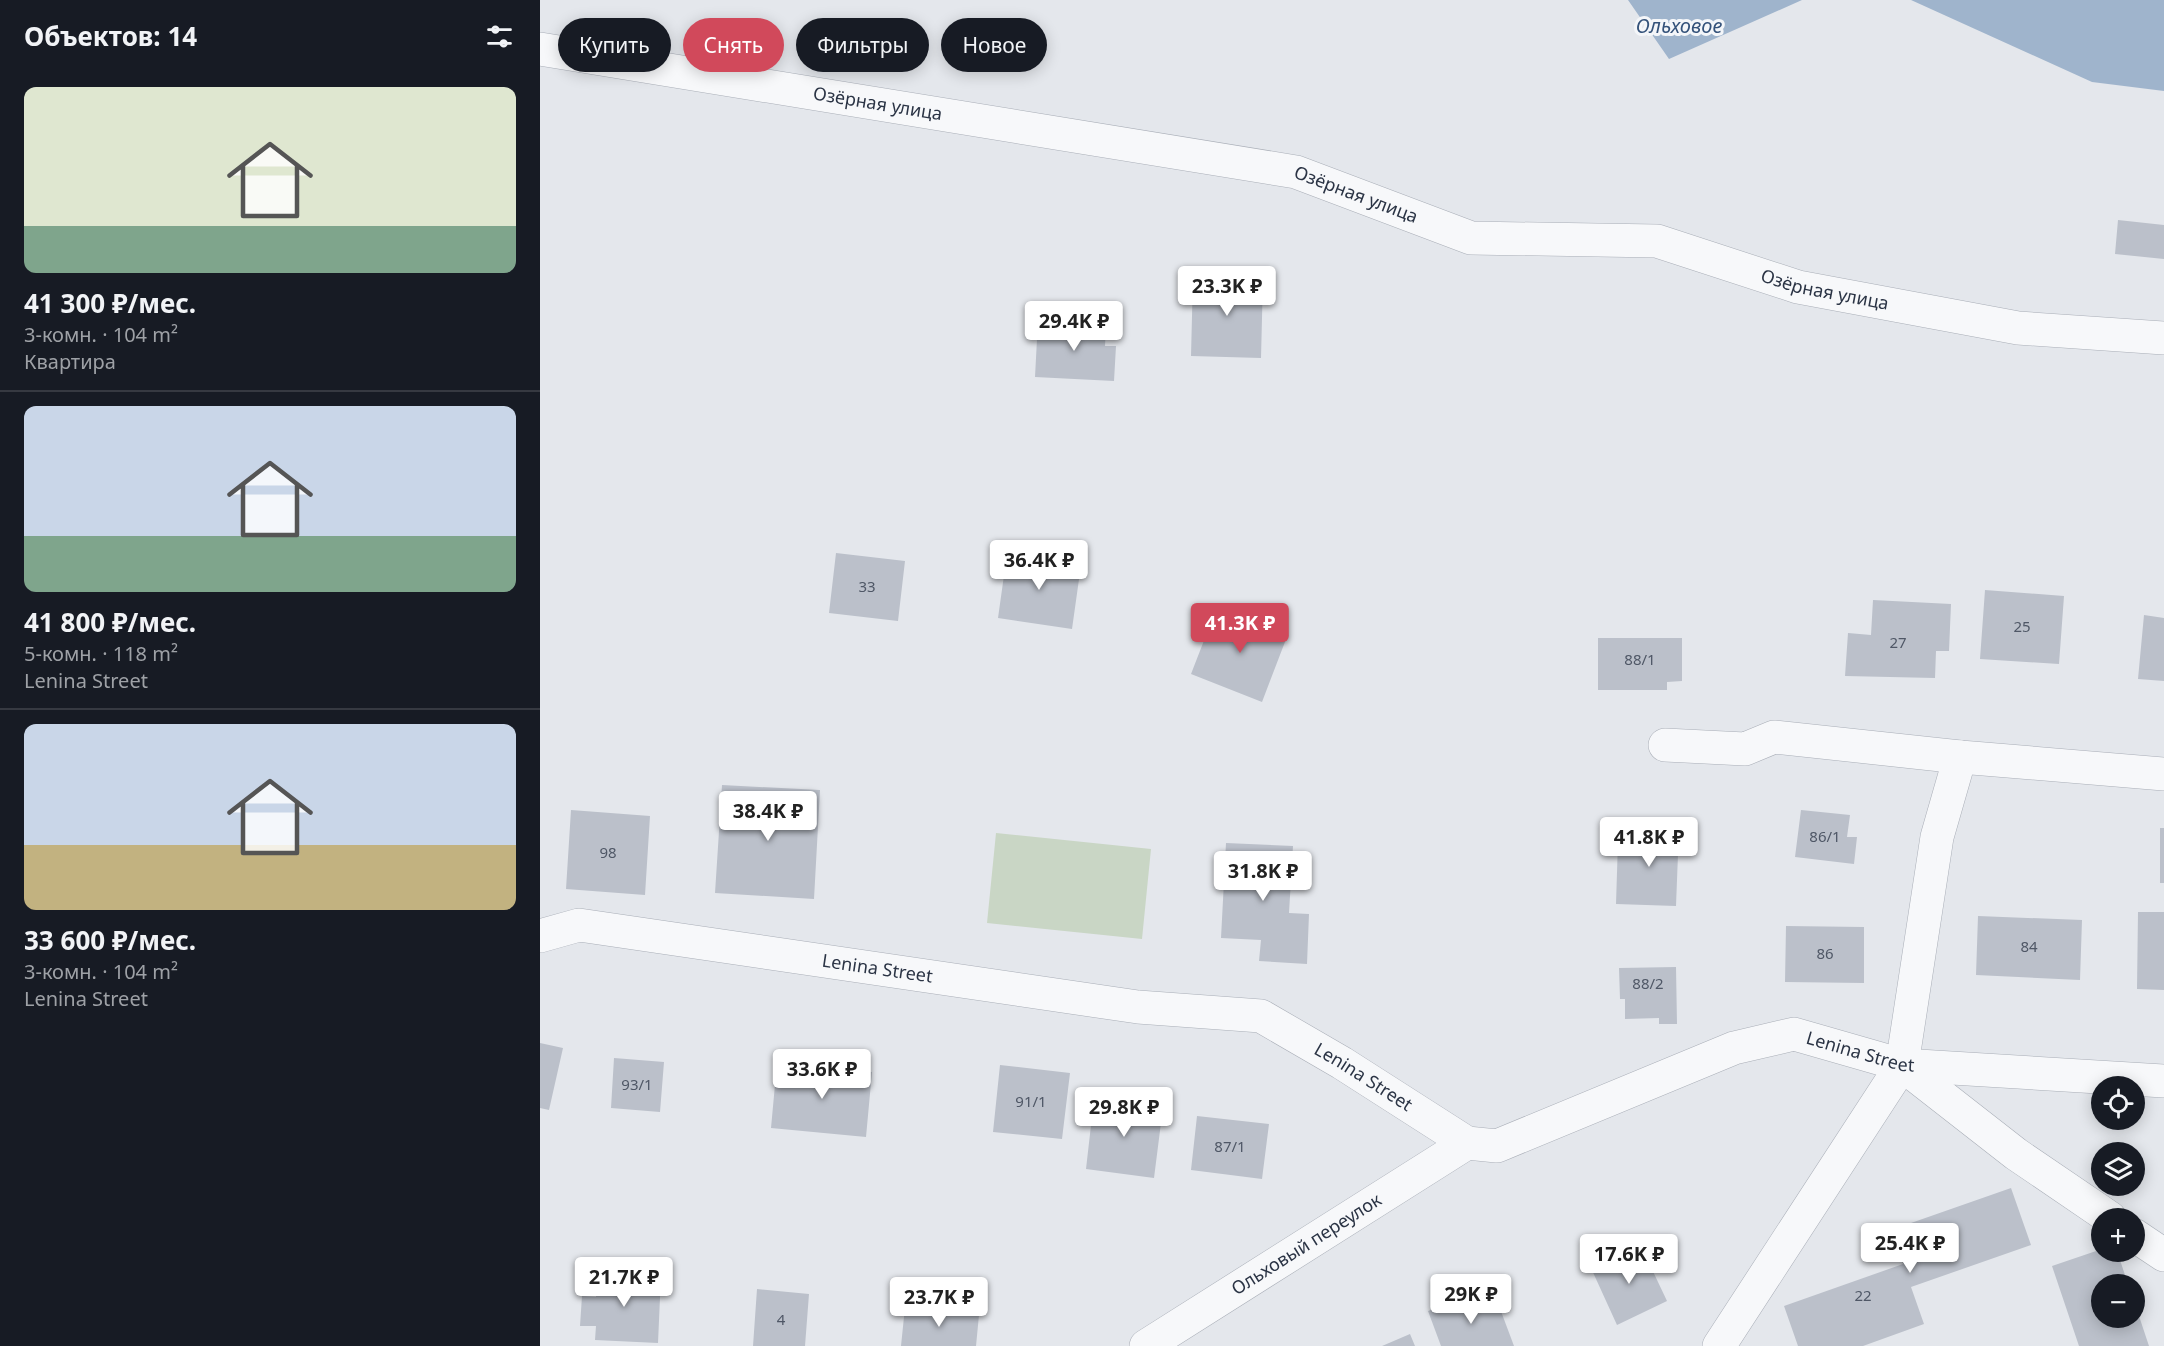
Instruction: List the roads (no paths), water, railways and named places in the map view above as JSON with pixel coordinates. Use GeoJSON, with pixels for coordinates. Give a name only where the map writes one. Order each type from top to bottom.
{"type":"FeatureCollection","features":[{"type":"Feature","properties":{"kind":"street","name":"Озёрная улица"},"geometry":{"type":"LineString","coordinates":[[540,48],[1296,172],[1471,238],[1656,241],[1810,289],[2018,328],[2164,338]]}},
{"type":"Feature","properties":{"kind":"street"},"geometry":{"type":"LineString","coordinates":[[1665,745],[1745,749],[1774,737],[1960,757],[2164,774]]}},
{"type":"Feature","properties":{"kind":"street"},"geometry":{"type":"LineString","coordinates":[[1719,1346],[1902,1065],[1937,837],[1960,757]]}},
{"type":"Feature","properties":{"kind":"street","name":"Lenina Street"},"geometry":{"type":"LineString","coordinates":[[540,936],[579,925],[1138,1007],[1261,1016],[1342,1063],[1467,1143],[1497,1146],[1734,1048],[1794,1034],[1902,1065],[2164,1081]]}},
{"type":"Feature","properties":{"kind":"street"},"geometry":{"type":"LineString","coordinates":[[1902,1065],[2016,1154],[2095,1208]]}},
{"type":"Feature","properties":{"kind":"street","name":"Ольховый переулок"},"geometry":{"type":"LineString","coordinates":[[1146,1346],[1467,1143]]}},
{"type":"Feature","properties":{"kind":"street"},"geometry":{"type":"LineString","coordinates":[[2145,1242],[2164,1255]]}},
{"type":"Feature","properties":{"kind":"water","name":"Ольховое"},"geometry":{"type":"Polygon","coordinates":[[[1628,0],[1802,0],[1669,59],[1628,0]]]}},
{"type":"Feature","properties":{"kind":"water"},"geometry":{"type":"Polygon","coordinates":[[[1911,0],[2164,0],[2164,91],[2092,82],[1911,0]]]}}]}
